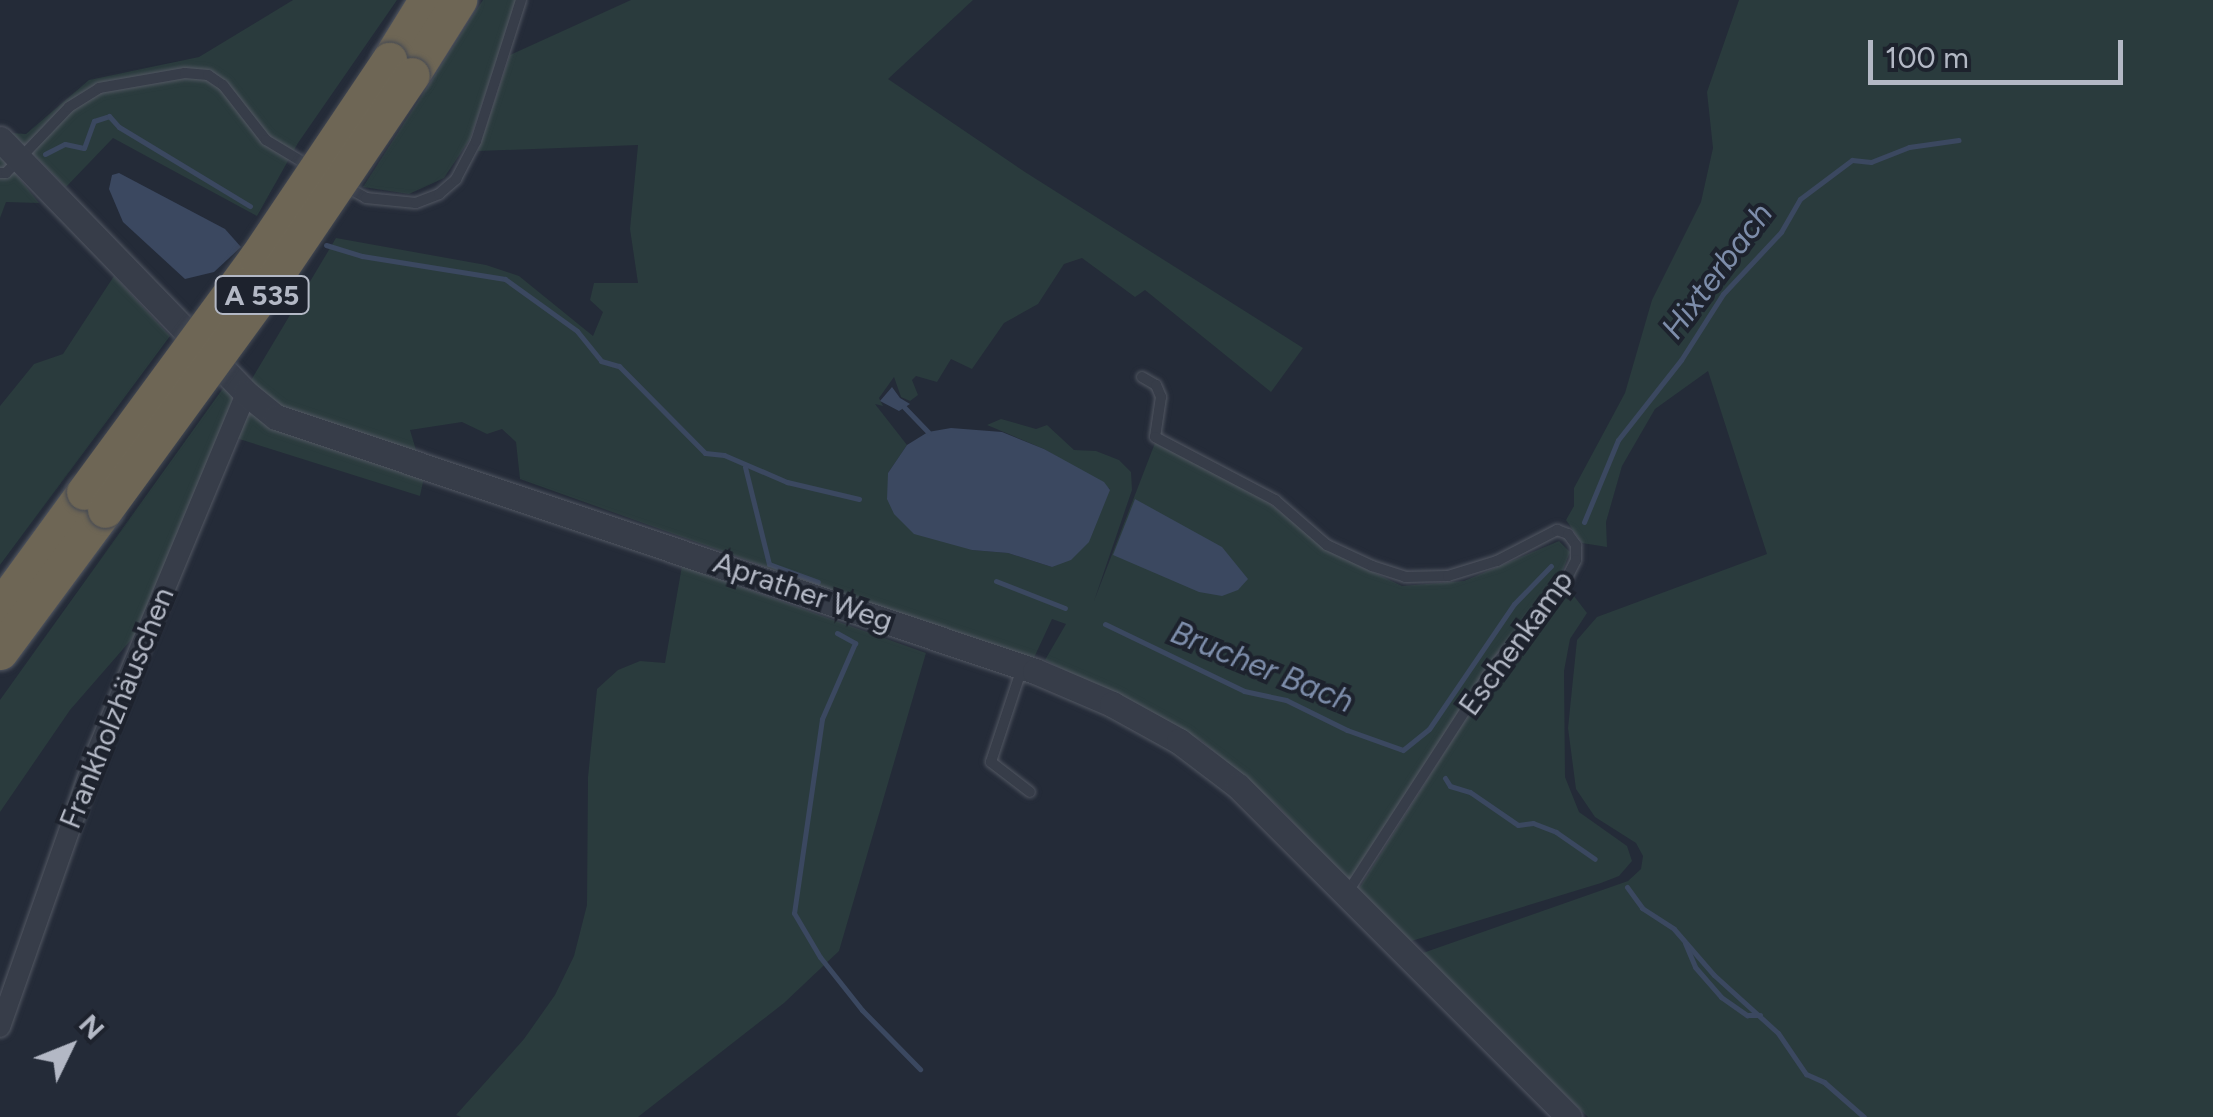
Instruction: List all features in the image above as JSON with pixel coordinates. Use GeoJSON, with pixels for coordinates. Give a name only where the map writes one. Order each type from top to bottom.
{"type":"FeatureCollection","features":[{"type":"Feature","properties":{"kind":"highway","name":"A 535"},"geometry":{"type":"LineString","coordinates":[[400,67],[426,0]]}},
{"type":"Feature","properties":{"kind":"highway","name":"A 535"},"geometry":{"type":"LineString","coordinates":[[0,652],[256,258],[400,67],[459,0]]}},
{"type":"Feature","properties":{"kind":"highway","name":"A 535"},"geometry":{"type":"LineString","coordinates":[[0,607],[95,501]]}},
{"type":"Feature","properties":{"kind":"street","name":"Aprather Weg"},"geometry":{"type":"LineString","coordinates":[[0,140],[10,166],[246,393],[276,417],[1023,667],[1112,704],[1179,742],[1238,786],[1569,1117]]}},
{"type":"Feature","properties":{"kind":"street","name":"Frankholzhäuschen"},"geometry":{"type":"LineString","coordinates":[[0,1028],[96,754],[246,393]]}},
{"type":"Feature","properties":{"kind":"lane"},"geometry":{"type":"LineString","coordinates":[[10,166],[69,107],[99,88],[185,73],[208,75],[223,85],[266,140],[366,198],[425,201],[456,179],[470,158],[522,0]]}},
{"type":"Feature","properties":{"kind":"lane","name":"Eschenkamp"},"geometry":{"type":"LineString","coordinates":[[1142,376],[1156,386],[1161,397],[1155,437],[1275,500],[1327,545],[1372,566],[1405,577],[1448,576],[1497,560],[1557,530],[1568,534],[1576,545],[1576,560],[1568,576],[1502,656],[1347,893]]}},
{"type":"Feature","properties":{"kind":"lane"},"geometry":{"type":"LineString","coordinates":[[1023,667],[991,760],[996,769],[1030,792]]}},
{"type":"Feature","properties":{"kind":"shaded area"},"geometry":{"type":"Polygon","coordinates":[[[293,0],[397,0],[298,143],[257,216],[113,138],[66,187],[12,133],[26,134],[89,80],[199,57],[293,0]]]}},
{"type":"Feature","properties":{"kind":"shaded area"},"geometry":{"type":"Polygon","coordinates":[[[483,0],[517,0],[470,139],[444,178],[409,194],[363,187],[483,0]]]}},
{"type":"Feature","properties":{"kind":"shaded area"},"geometry":{"type":"Polygon","coordinates":[[[631,0],[973,0],[888,79],[1025,172],[1303,348],[1271,392],[1145,290],[1135,297],[1082,258],[1064,264],[1038,304],[1004,323],[972,369],[951,359],[937,382],[916,376],[912,380],[918,395],[910,401],[901,397],[894,377],[879,398],[883,406],[875,404],[907,445],[888,473],[972,550],[1008,553],[1052,567],[1110,489],[1044,449],[987,425],[1001,419],[1036,429],[1047,425],[1074,450],[1096,451],[1119,460],[1131,472],[1132,490],[1094,601],[1155,443],[1264,499],[1329,551],[1402,586],[1464,581],[1559,541],[1570,552],[1561,575],[1500,649],[1348,882],[1279,807],[1202,741],[1045,660],[1066,624],[1052,619],[1032,662],[520,479],[516,442],[502,429],[487,434],[462,422],[410,430],[424,477],[420,496],[236,438],[144,625],[70,710],[0,812],[0,700],[226,384],[250,382],[336,238],[486,265],[519,276],[593,336],[603,312],[590,300],[594,283],[638,283],[630,229],[638,145],[478,151],[510,55],[631,0]]]}},
{"type":"Feature","properties":{"kind":"shaded area"},"geometry":{"type":"Polygon","coordinates":[[[1739,0],[2213,0],[2213,1117],[1588,1117],[1420,954],[1628,881],[1641,869],[1643,856],[1636,843],[1595,817],[1576,789],[1568,728],[1577,640],[1597,617],[1767,554],[1708,371],[1655,409],[1622,466],[1606,522],[1607,547],[1582,543],[1566,520],[1574,506],[1574,488],[1625,393],[1652,300],[1701,202],[1713,148],[1707,92],[1739,0]]]}},
{"type":"Feature","properties":{"kind":"shaded area"},"geometry":{"type":"Polygon","coordinates":[[[0,154],[39,203],[6,202],[0,218],[0,154]]]}},
{"type":"Feature","properties":{"kind":"shaded area"},"geometry":{"type":"Polygon","coordinates":[[[114,276],[170,336],[0,565],[0,406],[34,364],[63,354],[114,276]]]}},
{"type":"Feature","properties":{"kind":"shaded area"},"geometry":{"type":"Polygon","coordinates":[[[682,566],[926,653],[839,951],[784,1003],[638,1117],[456,1115],[524,1039],[555,995],[574,956],[587,905],[588,777],[597,689],[618,670],[640,661],[665,663],[682,566]]]}},
{"type":"Feature","properties":{"kind":"shaded area"},"geometry":{"type":"Polygon","coordinates":[[[1567,587],[1587,613],[1570,639],[1564,671],[1565,777],[1579,812],[1627,846],[1632,861],[1619,876],[1601,883],[1408,942],[1358,890],[1460,728],[1546,608],[1567,587]]]}},
{"type":"Feature","properties":{"kind":"water"},"geometry":{"type":"Polygon","coordinates":[[[119,173],[225,229],[241,247],[214,272],[185,279],[123,222],[109,189],[112,175],[119,173]]]}},
{"type":"Feature","properties":{"kind":"water"},"geometry":{"type":"Polygon","coordinates":[[[892,387],[910,404],[899,411],[880,401],[892,387]]]}},
{"type":"Feature","properties":{"kind":"water"},"geometry":{"type":"Polygon","coordinates":[[[951,428],[1002,432],[1044,449],[1104,482],[1110,490],[1089,542],[1071,560],[1052,567],[1008,553],[972,550],[914,534],[894,514],[887,499],[888,473],[907,445],[928,432],[951,428]]]}},
{"type":"Feature","properties":{"kind":"water"},"geometry":{"type":"Polygon","coordinates":[[[1135,499],[1222,547],[1248,579],[1238,590],[1222,596],[1199,592],[1113,555],[1135,499]]]}},
{"type":"Feature","properties":{"kind":"waterway","name":"Brucher Bach"},"geometry":{"type":"LineString","coordinates":[[45,154],[65,144],[84,148],[94,121],[109,116],[119,127],[250,206]]}},
{"type":"Feature","properties":{"kind":"waterway","name":"Hixterbach"},"geometry":{"type":"LineString","coordinates":[[1584,522],[1618,440],[1681,360],[1723,294],[1781,232],[1800,199],[1852,160],[1871,162],[1909,147],[1959,140]]}},
{"type":"Feature","properties":{"kind":"waterway","name":"Brucher Bach"},"geometry":{"type":"LineString","coordinates":[[326,245],[362,256],[505,279],[577,331],[601,361],[619,366],[705,453],[724,455],[787,482],[859,499]]}},
{"type":"Feature","properties":{"kind":"waterway"},"geometry":{"type":"LineString","coordinates":[[904,407],[928,432]]}},
{"type":"Feature","properties":{"kind":"waterway"},"geometry":{"type":"LineString","coordinates":[[745,467],[769,564],[818,582]]}},
{"type":"Feature","properties":{"kind":"waterway","name":"Brucher Bach"},"geometry":{"type":"LineString","coordinates":[[1105,624],[1244,691],[1286,700],[1347,730],[1403,750],[1429,729],[1514,604],[1551,566]]}},
{"type":"Feature","properties":{"kind":"waterway","name":"Brucher Bach"},"geometry":{"type":"LineString","coordinates":[[996,581],[1065,608]]}},
{"type":"Feature","properties":{"kind":"waterway"},"geometry":{"type":"LineString","coordinates":[[837,633],[855,643],[822,719],[794,913],[820,957],[862,1010],[920,1069]]}},
{"type":"Feature","properties":{"kind":"waterway","name":"Brucher Bach"},"geometry":{"type":"LineString","coordinates":[[1445,778],[1450,786],[1470,792],[1518,825],[1533,823],[1556,832],[1595,859]]}},
{"type":"Feature","properties":{"kind":"waterway","name":"Brucher Bach"},"geometry":{"type":"LineString","coordinates":[[1627,887],[1642,908],[1674,929],[1714,975],[1778,1033],[1806,1074],[1824,1082],[1864,1117]]}},
{"type":"Feature","properties":{"kind":"waterway","name":"Brucher Bach"},"geometry":{"type":"LineString","coordinates":[[1685,943],[1695,967],[1721,997],[1747,1015],[1760,1015]]}}]}
